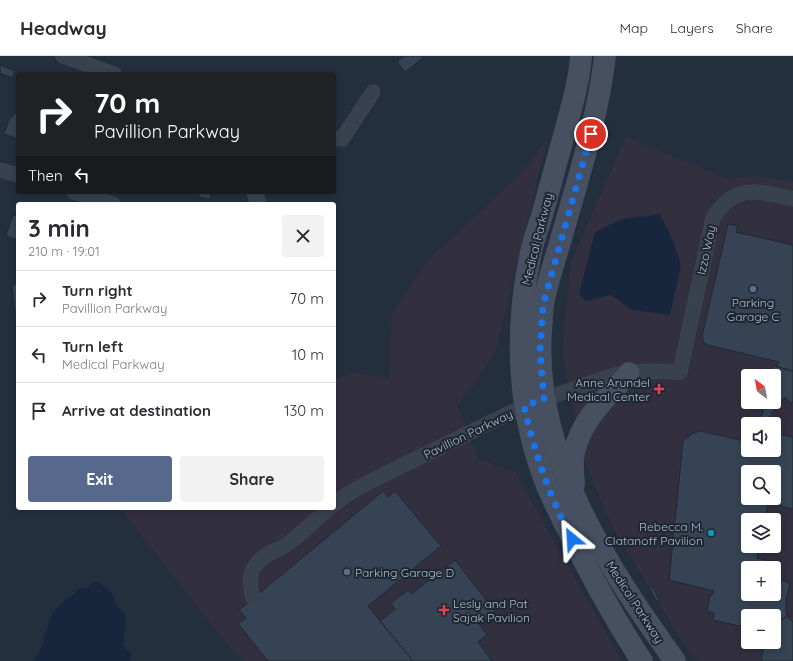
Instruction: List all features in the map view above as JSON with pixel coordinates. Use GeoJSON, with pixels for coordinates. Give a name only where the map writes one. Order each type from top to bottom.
{"type":"FeatureCollection","features":[{"type":"Feature","properties":{"kind":"main road","name":"Medical Parkway"},"geometry":{"type":"LineString","coordinates":[[581,56],[573,105],[532,250],[523,292],[520,331],[520,371],[524,406],[535,450],[547,485],[564,525],[632,646],[642,661]]}},
{"type":"Feature","properties":{"kind":"main road","name":"Medical Parkway"},"geometry":{"type":"LineString","coordinates":[[605,56],[603,75],[591,134],[543,305],[540,351],[544,399],[551,432],[558,455],[593,534],[624,586],[675,661]]}},
{"type":"Feature","properties":{"kind":"main road"},"geometry":{"type":"LineString","coordinates":[[574,494],[574,453],[583,427],[601,402],[629,373]]}},
{"type":"Feature","properties":{"kind":"street"},"geometry":{"type":"LineString","coordinates":[[63,56],[108,72]]}},
{"type":"Feature","properties":{"kind":"street"},"geometry":{"type":"LineString","coordinates":[[336,138],[342,139],[373,92]]}},
{"type":"Feature","properties":{"kind":"street"},"geometry":{"type":"LineString","coordinates":[[0,170],[16,174]]}},
{"type":"Feature","properties":{"kind":"street","name":"Izzo Way"},"geometry":{"type":"LineString","coordinates":[[680,372],[713,218],[720,207],[730,199],[744,192],[758,191],[793,199]]}},
{"type":"Feature","properties":{"kind":"street"},"geometry":{"type":"LineString","coordinates":[[80,194],[106,202]]}},
{"type":"Feature","properties":{"kind":"street","name":"Pavillion Parkway"},"geometry":{"type":"LineString","coordinates":[[336,502],[346,495],[373,480],[524,406],[614,375],[646,371],[680,372]]}},
{"type":"Feature","properties":{"kind":"street"},"geometry":{"type":"LineString","coordinates":[[253,598],[250,587],[250,576],[254,566],[262,558],[286,545],[297,537],[327,510]]}},
{"type":"Feature","properties":{"kind":"shaded area","name":"Anne Arundel Medical Center"},"geometry":{"type":"Polygon","coordinates":[[[626,137],[728,179],[758,176],[793,182],[793,661],[698,661],[683,643],[612,526],[583,458],[562,352],[571,262],[626,137]]]}},
{"type":"Feature","properties":{"kind":"shaded area"},"geometry":{"type":"Polygon","coordinates":[[[547,140],[496,350],[476,382],[457,405],[478,459],[515,472],[622,661],[243,661],[226,643],[122,510],[336,510],[336,380],[353,372],[389,379],[392,314],[427,261],[521,174],[547,140]]]}},
{"type":"Feature","properties":{"kind":"water"},"geometry":{"type":"Polygon","coordinates":[[[660,214],[673,241],[681,265],[670,315],[632,310],[611,295],[586,301],[579,294],[595,232],[622,219],[660,214]]]}},
{"type":"Feature","properties":{"kind":"water"},"geometry":{"type":"Polygon","coordinates":[[[96,581],[109,590],[114,596],[115,604],[123,612],[126,619],[123,645],[131,654],[130,661],[32,661],[39,654],[51,615],[65,600],[75,594],[77,590],[81,587],[84,589],[96,581]]]}},
{"type":"Feature","properties":{"kind":"building"},"geometry":{"type":"Polygon","coordinates":[[[404,56],[424,57],[405,72],[397,62],[404,56]]]}},
{"type":"Feature","properties":{"kind":"building"},"geometry":{"type":"Polygon","coordinates":[[[0,65],[15,71],[12,78],[0,73],[0,65]]]}},
{"type":"Feature","properties":{"kind":"building"},"geometry":{"type":"Polygon","coordinates":[[[14,113],[16,114],[16,138],[4,134],[10,117],[12,117],[14,113]]]}},
{"type":"Feature","properties":{"kind":"building"},"geometry":{"type":"Polygon","coordinates":[[[199,194],[211,194],[210,199],[198,197],[199,194]]]}},
{"type":"Feature","properties":{"kind":"building"},"geometry":{"type":"Polygon","coordinates":[[[246,194],[265,194],[267,202],[248,202],[246,194]]]}},
{"type":"Feature","properties":{"kind":"building"},"geometry":{"type":"Polygon","coordinates":[[[13,215],[16,216],[16,239],[6,236],[13,215]]]}},
{"type":"Feature","properties":{"kind":"building","name":"Parking Garage C"},"geometry":{"type":"Polygon","coordinates":[[[728,224],[738,226],[736,232],[793,245],[793,371],[777,367],[779,362],[704,343],[702,336],[728,224]]]}},
{"type":"Feature","properties":{"kind":"building"},"geometry":{"type":"Polygon","coordinates":[[[16,284],[16,314],[15,314],[12,285],[16,284]]]}},
{"type":"Feature","properties":{"kind":"building"},"geometry":{"type":"Polygon","coordinates":[[[773,366],[793,371],[793,402],[791,403],[785,397],[781,402],[781,369],[772,369],[773,366]]]}},
{"type":"Feature","properties":{"kind":"building"},"geometry":{"type":"Polygon","coordinates":[[[764,409],[775,409],[770,417],[761,417],[764,409]]]}},
{"type":"Feature","properties":{"kind":"building","name":"Rebecca M. Clatanoff Pavilion"},"geometry":{"type":"Polygon","coordinates":[[[700,431],[741,440],[741,457],[781,457],[781,434],[793,437],[793,509],[776,505],[781,505],[781,465],[741,465],[741,505],[768,505],[766,513],[741,513],[741,553],[758,553],[757,558],[770,561],[741,561],[741,601],[781,601],[781,580],[790,583],[786,599],[787,616],[781,621],[781,609],[741,609],[741,626],[713,620],[714,613],[707,611],[710,595],[712,595],[714,591],[669,580],[683,441],[693,433],[700,431]]]}},
{"type":"Feature","properties":{"kind":"building","name":"Parking Garage D"},"geometry":{"type":"Polygon","coordinates":[[[383,491],[388,497],[395,491],[441,546],[368,606],[413,661],[268,661],[238,624],[246,618],[239,610],[383,491]]]}},
{"type":"Feature","properties":{"kind":"building","name":"Lesly and Pat Sajak Pavilion"},"geometry":{"type":"Polygon","coordinates":[[[455,560],[495,611],[479,624],[487,635],[478,642],[492,661],[413,661],[380,621],[395,609],[391,603],[408,590],[411,594],[455,560]]]}},
{"type":"Feature","properties":{"kind":"building"},"geometry":{"type":"Polygon","coordinates":[[[652,586],[659,600],[656,601],[649,587],[652,586]]]}},
{"type":"Feature","properties":{"kind":"building"},"geometry":{"type":"Polygon","coordinates":[[[787,616],[793,622],[793,661],[761,661],[764,649],[781,649],[781,621],[787,616]]]}},
{"type":"Feature","properties":{"kind":"place","name":"Parking Garage C"},"geometry":{"type":"Point","coordinates":[753,289]}},
{"type":"Feature","properties":{"kind":"place","name":"Anne Arundel Medical Center"},"geometry":{"type":"Point","coordinates":[659,389]}},
{"type":"Feature","properties":{"kind":"place","name":"Rebecca M. Clatanoff Pavilion"},"geometry":{"type":"Point","coordinates":[711,533]}},
{"type":"Feature","properties":{"kind":"place","name":"Parking Garage D"},"geometry":{"type":"Point","coordinates":[347,572]}},
{"type":"Feature","properties":{"kind":"place","name":"Lesly and Pat Sajak Pavilion"},"geometry":{"type":"Point","coordinates":[444,610]}},
{"type":"Feature","properties":{"kind":"route"},"geometry":{"type":"LineString","coordinates":[[572,539],[564,525],[547,485],[535,450],[524,406],[544,399],[540,351],[543,305],[591,134]]}}]}
